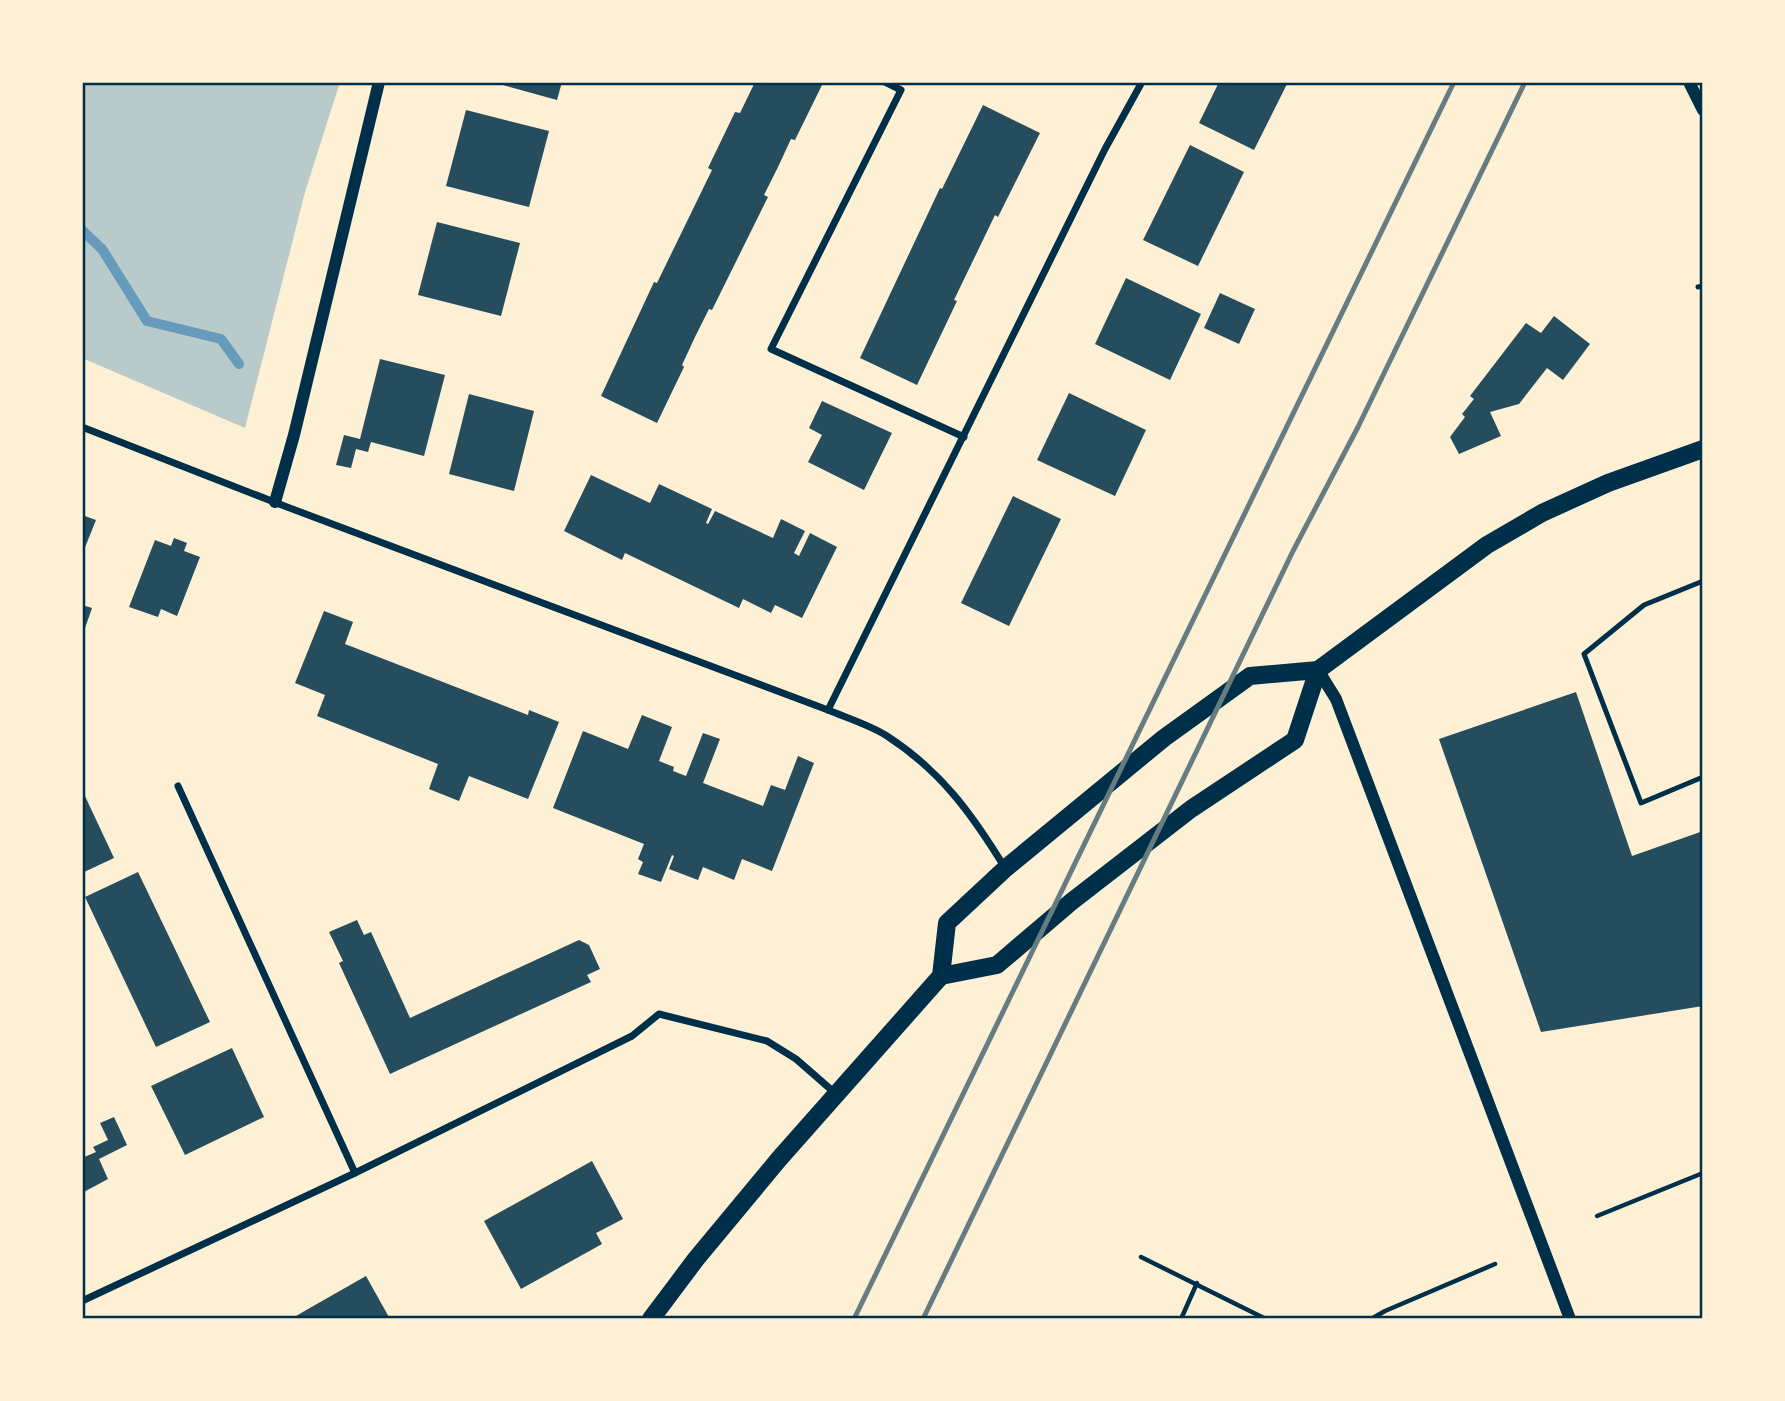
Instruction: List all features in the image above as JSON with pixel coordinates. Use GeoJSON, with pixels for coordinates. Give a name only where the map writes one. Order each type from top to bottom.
{"type":"FeatureCollection","features":[{"type":"Feature","properties":{"kind":"main road"},"geometry":{"type":"LineString","coordinates":[[651,1319],[696,1259],[836,1094],[941,976],[947,923],[1006,868],[1164,738],[1250,676],[1318,670],[1488,545],[1542,513],[1608,483],[1703,449]]}},
{"type":"Feature","properties":{"kind":"main road"},"geometry":{"type":"LineString","coordinates":[[941,976],[997,965],[1071,902],[1191,809],[1295,740],[1318,670]]}},
{"type":"Feature","properties":{"kind":"street"},"geometry":{"type":"LineString","coordinates":[[275,502],[294,435],[379,82]]}},
{"type":"Feature","properties":{"kind":"street"},"geometry":{"type":"LineString","coordinates":[[885,82],[901,90],[771,349],[964,437]]}},
{"type":"Feature","properties":{"kind":"street"},"geometry":{"type":"LineString","coordinates":[[828,710],[1105,149],[1142,82]]}},
{"type":"Feature","properties":{"kind":"street"},"geometry":{"type":"LineString","coordinates":[[1689,82],[1703,110]]}},
{"type":"Feature","properties":{"kind":"street"},"geometry":{"type":"LineString","coordinates":[[82,427],[828,710],[886,735],[934,773],[967,808],[1006,868]]}},
{"type":"Feature","properties":{"kind":"street"},"geometry":{"type":"LineString","coordinates":[[1318,670],[1336,699],[1570,1319]]}},
{"type":"Feature","properties":{"kind":"street"},"geometry":{"type":"LineString","coordinates":[[178,786],[355,1173]]}},
{"type":"Feature","properties":{"kind":"street"},"geometry":{"type":"LineString","coordinates":[[82,1301],[355,1173],[632,1036],[659,1014],[767,1041],[796,1059],[836,1094]]}},
{"type":"Feature","properties":{"kind":"lane"},"geometry":{"type":"LineString","coordinates":[[1703,581],[1644,605],[1584,654],[1641,803],[1703,778]]}},
{"type":"Feature","properties":{"kind":"path"},"geometry":{"type":"LineString","coordinates":[[1597,1216],[1703,1173]]}},
{"type":"Feature","properties":{"kind":"path"},"geometry":{"type":"LineString","coordinates":[[1141,1257],[1266,1319]]}},
{"type":"Feature","properties":{"kind":"path"},"geometry":{"type":"LineString","coordinates":[[1371,1319],[1495,1264]]}},
{"type":"Feature","properties":{"kind":"path"},"geometry":{"type":"LineString","coordinates":[[1181,1319],[1197,1283]]}},
{"type":"Feature","properties":{"kind":"shaded area"},"geometry":{"type":"Polygon","coordinates":[[[82,82],[340,82],[305,192],[245,428],[82,358],[82,82]]]}},
{"type":"Feature","properties":{"kind":"building"},"geometry":{"type":"Polygon","coordinates":[[[492,82],[562,82],[557,100],[492,82]]]}},
{"type":"Feature","properties":{"kind":"building"},"geometry":{"type":"Polygon","coordinates":[[[755,82],[823,83],[795,140],[791,139],[764,195],[768,197],[712,310],[709,309],[695,337],[657,423],[601,396],[654,282],[657,283],[712,170],[708,168],[735,112],[740,113],[755,82]]]}},
{"type":"Feature","properties":{"kind":"building"},"geometry":{"type":"Polygon","coordinates":[[[1219,82],[1288,82],[1254,150],[1199,123],[1219,82]]]}},
{"type":"Feature","properties":{"kind":"building"},"geometry":{"type":"Polygon","coordinates":[[[983,105],[1040,133],[998,217],[995,215],[917,385],[860,358],[940,188],[942,189],[983,105]]]}},
{"type":"Feature","properties":{"kind":"building"},"geometry":{"type":"Polygon","coordinates":[[[466,110],[549,131],[529,207],[446,186],[466,110]]]}},
{"type":"Feature","properties":{"kind":"building"},"geometry":{"type":"Polygon","coordinates":[[[1190,145],[1244,172],[1198,266],[1143,240],[1190,145]]]}},
{"type":"Feature","properties":{"kind":"building"},"geometry":{"type":"Polygon","coordinates":[[[437,222],[520,243],[501,316],[418,295],[437,222]]]}},
{"type":"Feature","properties":{"kind":"building"},"geometry":{"type":"Polygon","coordinates":[[[1126,278],[1201,314],[1170,380],[1095,344],[1126,278]]]}},
{"type":"Feature","properties":{"kind":"building"},"geometry":{"type":"Polygon","coordinates":[[[1220,293],[1255,309],[1239,344],[1204,328],[1220,293]]]}},
{"type":"Feature","properties":{"kind":"building"},"geometry":{"type":"Polygon","coordinates":[[[1554,316],[1590,344],[1563,380],[1547,368],[1519,404],[1490,412],[1501,436],[1459,454],[1450,437],[1465,417],[1462,414],[1474,399],[1470,396],[1526,323],[1541,333],[1554,316]]]}},
{"type":"Feature","properties":{"kind":"building"},"geometry":{"type":"Polygon","coordinates":[[[380,359],[445,375],[424,456],[371,442],[368,452],[356,449],[351,468],[336,465],[344,435],[360,439],[380,359]]]}},
{"type":"Feature","properties":{"kind":"building"},"geometry":{"type":"Polygon","coordinates":[[[1069,393],[1146,430],[1115,496],[1037,460],[1069,393]]]}},
{"type":"Feature","properties":{"kind":"building"},"geometry":{"type":"Polygon","coordinates":[[[469,394],[534,411],[514,491],[449,474],[469,394]]]}},
{"type":"Feature","properties":{"kind":"building"},"geometry":{"type":"Polygon","coordinates":[[[822,401],[892,433],[864,490],[808,462],[822,435],[809,428],[822,401]]]}},
{"type":"Feature","properties":{"kind":"building"},"geometry":{"type":"Polygon","coordinates":[[[591,475],[650,503],[659,484],[712,509],[706,523],[708,524],[715,511],[773,538],[781,519],[805,531],[794,553],[799,556],[810,533],[837,547],[802,618],[775,605],[771,613],[743,599],[739,608],[625,553],[622,560],[564,531],[591,475]]]}},
{"type":"Feature","properties":{"kind":"building"},"geometry":{"type":"Polygon","coordinates":[[[1013,496],[1061,519],[1009,626],[961,603],[1013,496]]]}},
{"type":"Feature","properties":{"kind":"building"},"geometry":{"type":"Polygon","coordinates":[[[82,515],[96,520],[82,555],[82,515]]]}},
{"type":"Feature","properties":{"kind":"building"},"geometry":{"type":"Polygon","coordinates":[[[174,538],[187,543],[184,551],[200,557],[177,616],[161,609],[158,617],[129,607],[155,540],[171,546],[174,538]]]}},
{"type":"Feature","properties":{"kind":"building"},"geometry":{"type":"Polygon","coordinates":[[[82,605],[92,608],[83,634],[82,634],[82,605]]]}},
{"type":"Feature","properties":{"kind":"building"},"geometry":{"type":"Polygon","coordinates":[[[324,611],[353,622],[345,644],[528,715],[529,710],[559,722],[528,799],[469,776],[459,801],[429,789],[438,764],[317,716],[325,695],[295,683],[324,611]]]}},
{"type":"Feature","properties":{"kind":"building"},"geometry":{"type":"Polygon","coordinates":[[[1576,692],[1632,856],[1703,831],[1703,1006],[1541,1032],[1439,739],[1576,692]]]}},
{"type":"Feature","properties":{"kind":"building"},"geometry":{"type":"Polygon","coordinates":[[[642,715],[672,727],[659,761],[686,776],[703,733],[720,739],[703,783],[763,806],[771,785],[785,790],[798,756],[814,763],[772,871],[742,859],[734,880],[703,867],[698,880],[669,869],[674,856],[672,855],[661,882],[638,874],[643,862],[638,859],[644,844],[553,808],[583,731],[628,749],[642,715]]]}},
{"type":"Feature","properties":{"kind":"building"},"geometry":{"type":"Polygon","coordinates":[[[82,794],[114,858],[82,873],[82,794]]]}},
{"type":"Feature","properties":{"kind":"building"},"geometry":{"type":"Polygon","coordinates":[[[138,872],[210,1022],[156,1047],[85,897],[138,872]]]}},
{"type":"Feature","properties":{"kind":"building"},"geometry":{"type":"Polygon","coordinates":[[[357,920],[364,935],[371,932],[410,1018],[579,940],[589,945],[600,969],[587,975],[591,982],[390,1074],[339,963],[343,961],[329,932],[357,920]]]}},
{"type":"Feature","properties":{"kind":"building"},"geometry":{"type":"Polygon","coordinates":[[[232,1048],[264,1117],[185,1155],[151,1086],[232,1048]]]}},
{"type":"Feature","properties":{"kind":"building"},"geometry":{"type":"Polygon","coordinates":[[[114,1117],[127,1145],[99,1159],[108,1179],[82,1193],[82,1158],[96,1152],[93,1147],[108,1140],[100,1123],[114,1117]]]}},
{"type":"Feature","properties":{"kind":"building"},"geometry":{"type":"Polygon","coordinates":[[[592,1161],[623,1219],[596,1233],[602,1244],[521,1289],[484,1221],[592,1161]]]}},
{"type":"Feature","properties":{"kind":"building"},"geometry":{"type":"Polygon","coordinates":[[[366,1276],[390,1319],[291,1319],[308,1309],[366,1276]]]}},
{"type":"Feature","properties":{"kind":"waterway"},"geometry":{"type":"LineString","coordinates":[[82,230],[102,249],[147,321],[221,339],[239,364]]}},
{"type":"Feature","properties":{"kind":"railway"},"geometry":{"type":"LineString","coordinates":[[854,1319],[1454,82]]}},
{"type":"Feature","properties":{"kind":"railway"},"geometry":{"type":"LineString","coordinates":[[923,1319],[1293,551],[1358,427],[1525,82]]}}]}
